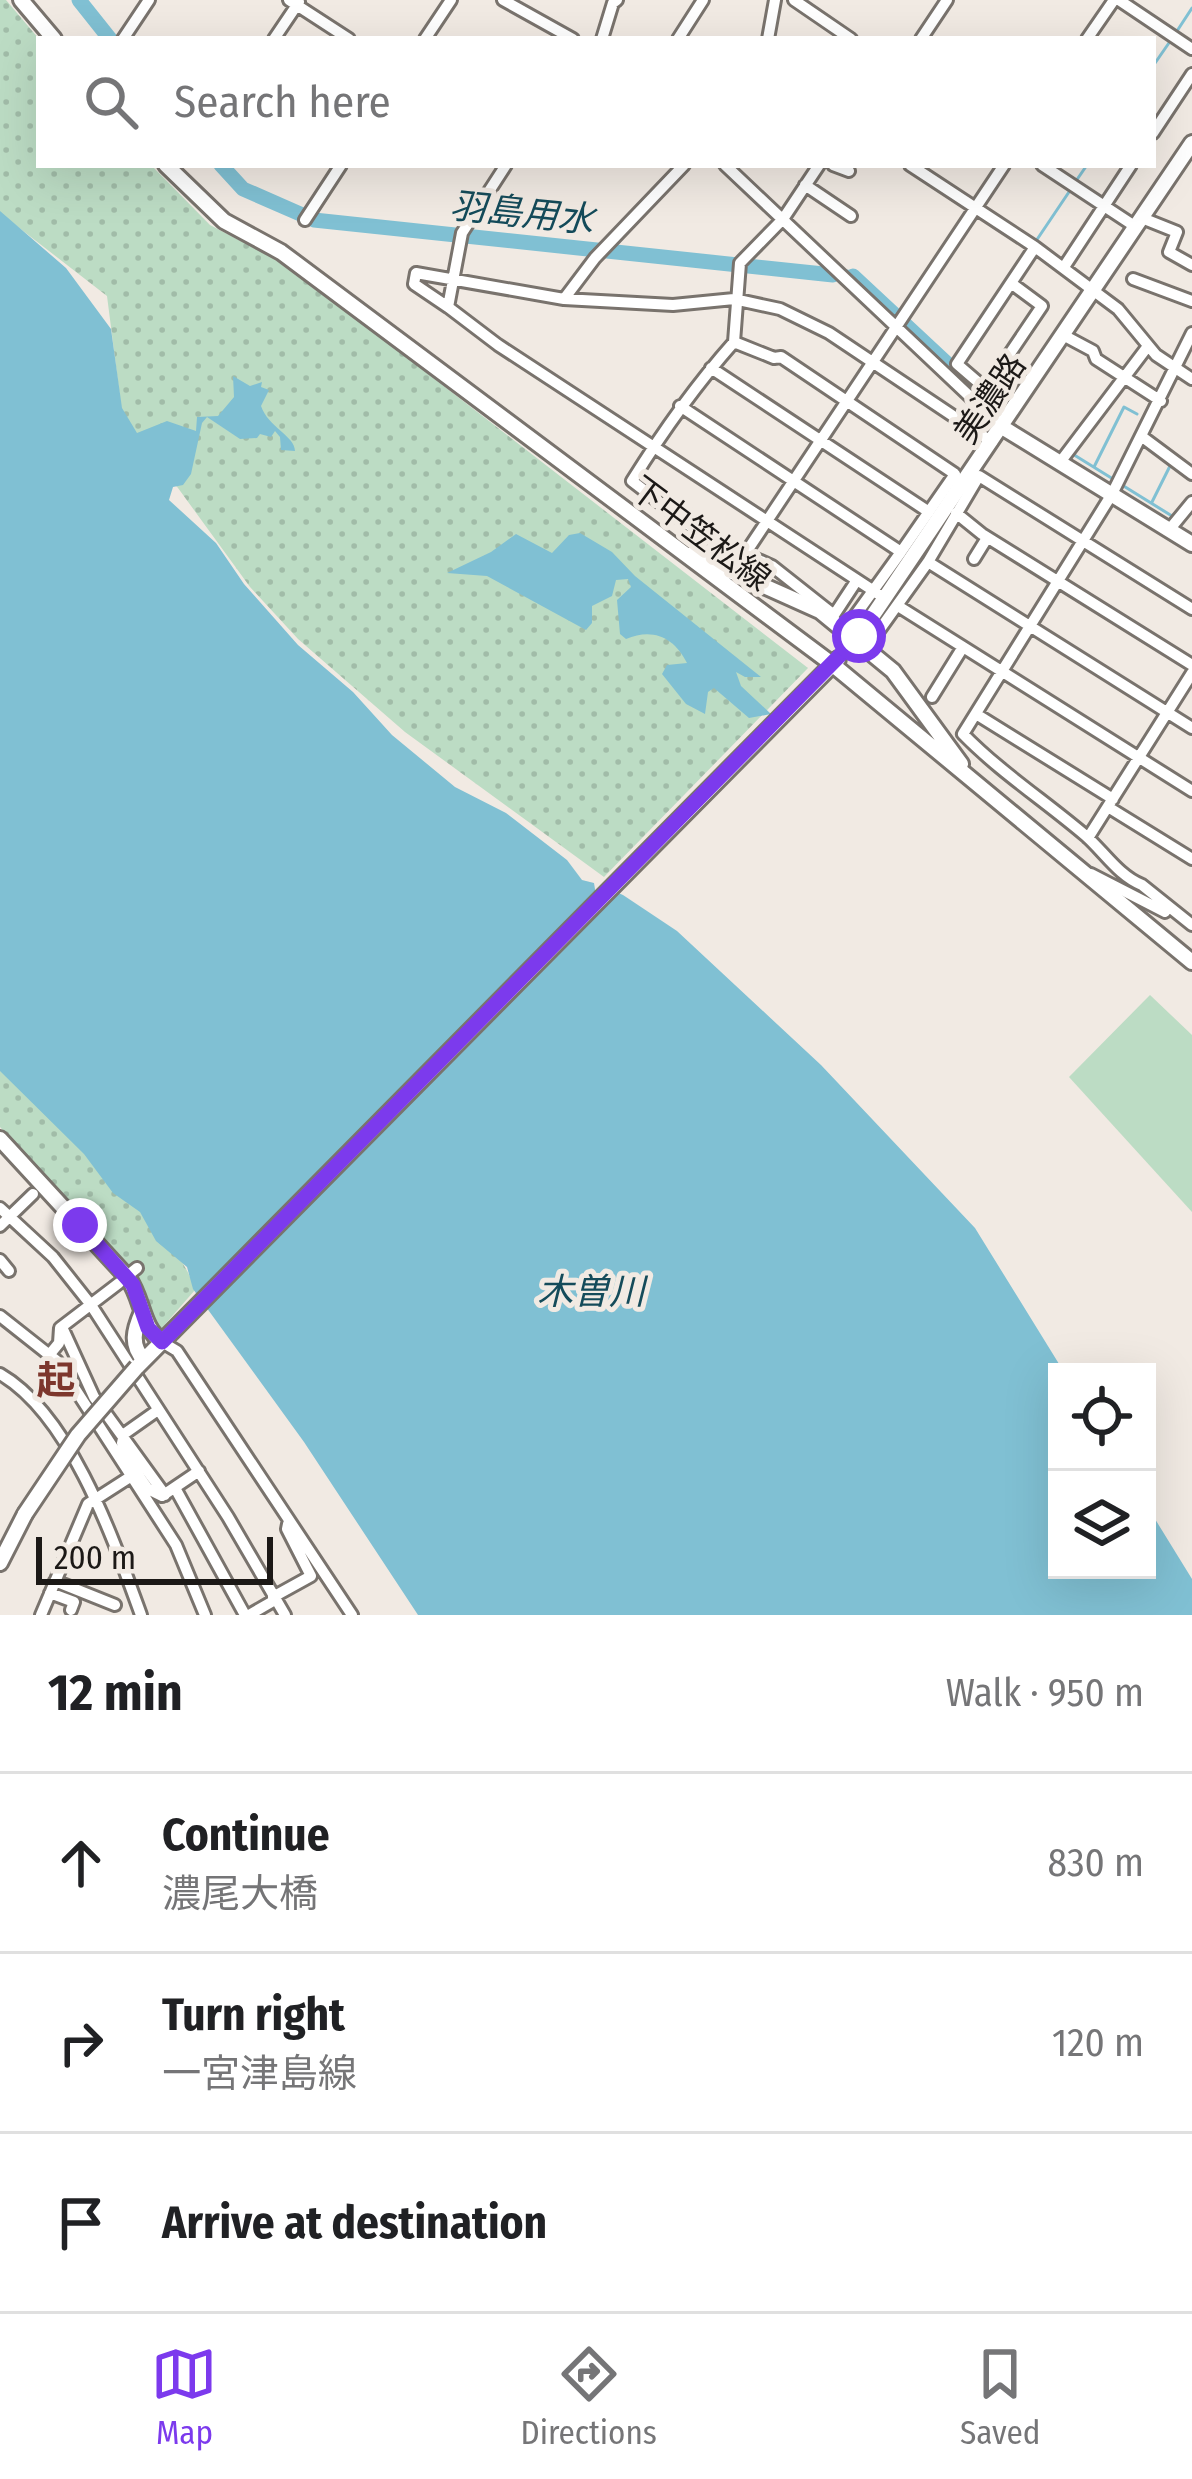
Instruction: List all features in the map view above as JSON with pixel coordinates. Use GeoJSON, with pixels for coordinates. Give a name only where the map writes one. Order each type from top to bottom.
{"type":"FeatureCollection","features":[{"type":"Feature","properties":{"kind":"main road"},"geometry":{"type":"LineString","coordinates":[[21,0],[51,36]]}},
{"type":"Feature","properties":{"kind":"main road","name":"美濃路"},"geometry":{"type":"LineString","coordinates":[[0,1563],[78,1435],[141,1364],[846,651],[976,473],[1192,143]]}},
{"type":"Feature","properties":{"kind":"main road","name":"下中笠松線"},"geometry":{"type":"LineString","coordinates":[[169,168],[224,221],[281,252],[670,545],[984,790],[1192,962]]}},
{"type":"Feature","properties":{"kind":"main road"},"geometry":{"type":"LineString","coordinates":[[1002,427],[1192,544]]}},
{"type":"Feature","properties":{"kind":"main road"},"geometry":{"type":"LineString","coordinates":[[670,545],[820,611],[856,639],[908,689],[984,790]]}},
{"type":"Feature","properties":{"kind":"main road"},"geometry":{"type":"LineString","coordinates":[[0,1139],[128,1278],[142,1302],[134,1336],[141,1364]]}},
{"type":"Feature","properties":{"kind":"main road"},"geometry":{"type":"LineString","coordinates":[[142,1312],[153,1336],[166,1338]]}},
{"type":"Feature","properties":{"kind":"street"},"geometry":{"type":"LineString","coordinates":[[125,36],[148,0]]}},
{"type":"Feature","properties":{"kind":"street"},"geometry":{"type":"LineString","coordinates":[[427,36],[451,0]]}},
{"type":"Feature","properties":{"kind":"street"},"geometry":{"type":"LineString","coordinates":[[503,0],[567,36]]}},
{"type":"Feature","properties":{"kind":"street"},"geometry":{"type":"LineString","coordinates":[[603,36],[617,0]]}},
{"type":"Feature","properties":{"kind":"street"},"geometry":{"type":"LineString","coordinates":[[680,36],[703,0]]}},
{"type":"Feature","properties":{"kind":"street"},"geometry":{"type":"LineString","coordinates":[[769,36],[775,0]]}},
{"type":"Feature","properties":{"kind":"street"},"geometry":{"type":"LineString","coordinates":[[794,0],[812,6],[830,32]]}},
{"type":"Feature","properties":{"kind":"street"},"geometry":{"type":"LineString","coordinates":[[923,36],[947,0]]}},
{"type":"Feature","properties":{"kind":"street"},"geometry":{"type":"LineString","coordinates":[[1089,36],[1116,0],[1192,49]]}},
{"type":"Feature","properties":{"kind":"street"},"geometry":{"type":"LineString","coordinates":[[276,36],[296,2],[345,36]]}},
{"type":"Feature","properties":{"kind":"street"},"geometry":{"type":"LineString","coordinates":[[1156,128],[1192,74]]}},
{"type":"Feature","properties":{"kind":"street"},"geometry":{"type":"LineString","coordinates":[[308,215],[339,168]]}},
{"type":"Feature","properties":{"kind":"street"},"geometry":{"type":"LineString","coordinates":[[448,308],[461,238],[504,168]]}},
{"type":"Feature","properties":{"kind":"street"},"geometry":{"type":"LineString","coordinates":[[564,299],[595,258],[681,168]]}},
{"type":"Feature","properties":{"kind":"street"},"geometry":{"type":"LineString","coordinates":[[728,168],[981,394]]}},
{"type":"Feature","properties":{"kind":"street"},"geometry":{"type":"LineString","coordinates":[[817,168],[783,219],[738,268],[734,342],[680,406],[632,481],[702,536],[772,566],[834,615],[857,580]]}},
{"type":"Feature","properties":{"kind":"street"},"geometry":{"type":"LineString","coordinates":[[841,168],[849,171]]}},
{"type":"Feature","properties":{"kind":"street"},"geometry":{"type":"LineString","coordinates":[[915,168],[1064,267],[1118,309],[1148,346],[1192,379]]}},
{"type":"Feature","properties":{"kind":"street"},"geometry":{"type":"LineString","coordinates":[[745,554],[1002,168]]}},
{"type":"Feature","properties":{"kind":"street"},"geometry":{"type":"LineString","coordinates":[[1051,168],[1104,206],[1139,223],[1177,232],[1169,252],[1192,265]]}},
{"type":"Feature","properties":{"kind":"street"},"geometry":{"type":"LineString","coordinates":[[1064,267],[1129,168]]}},
{"type":"Feature","properties":{"kind":"street"},"geometry":{"type":"LineString","coordinates":[[805,185],[851,216]]}},
{"type":"Feature","properties":{"kind":"street"},"geometry":{"type":"LineString","coordinates":[[1002,427],[957,364],[1035,247]]}},
{"type":"Feature","properties":{"kind":"street"},"geometry":{"type":"LineString","coordinates":[[877,593],[498,345],[414,284],[416,273],[564,299],[673,305],[734,299],[801,317],[992,442]]}},
{"type":"Feature","properties":{"kind":"street"},"geometry":{"type":"LineString","coordinates":[[1133,279],[1192,301]]}},
{"type":"Feature","properties":{"kind":"street"},"geometry":{"type":"LineString","coordinates":[[981,394],[1042,306],[1011,283]]}},
{"type":"Feature","properties":{"kind":"street"},"geometry":{"type":"LineString","coordinates":[[1192,333],[1112,494],[963,734],[1192,929]]}},
{"type":"Feature","properties":{"kind":"street"},"geometry":{"type":"LineString","coordinates":[[1063,335],[1161,401]]}},
{"type":"Feature","properties":{"kind":"street"},"geometry":{"type":"LineString","coordinates":[[734,342],[781,357],[956,474]]}},
{"type":"Feature","properties":{"kind":"street"},"geometry":{"type":"LineString","coordinates":[[1060,461],[1148,346]]}},
{"type":"Feature","properties":{"kind":"street"},"geometry":{"type":"LineString","coordinates":[[711,368],[929,512]]}},
{"type":"Feature","properties":{"kind":"street"},"geometry":{"type":"LineString","coordinates":[[680,406],[901,552]]}},
{"type":"Feature","properties":{"kind":"street"},"geometry":{"type":"LineString","coordinates":[[1141,436],[1189,466]]}},
{"type":"Feature","properties":{"kind":"street"},"geometry":{"type":"LineString","coordinates":[[856,639],[901,552],[962,467],[1192,608]]}},
{"type":"Feature","properties":{"kind":"street"},"geometry":{"type":"LineString","coordinates":[[856,639],[898,606],[928,562],[976,473]]}},
{"type":"Feature","properties":{"kind":"street"},"geometry":{"type":"LineString","coordinates":[[1169,530],[1192,502]]}},
{"type":"Feature","properties":{"kind":"street"},"geometry":{"type":"LineString","coordinates":[[956,513],[987,538],[1192,669],[1088,838]]}},
{"type":"Feature","properties":{"kind":"street"},"geometry":{"type":"LineString","coordinates":[[974,559],[987,538]]}},
{"type":"Feature","properties":{"kind":"street"},"geometry":{"type":"LineString","coordinates":[[928,562],[1192,728]]}},
{"type":"Feature","properties":{"kind":"street"},"geometry":{"type":"LineString","coordinates":[[898,606],[1192,791]]}},
{"type":"Feature","properties":{"kind":"street"},"geometry":{"type":"LineString","coordinates":[[932,697],[964,647]]}},
{"type":"Feature","properties":{"kind":"street"},"geometry":{"type":"LineString","coordinates":[[976,714],[1192,859]]}},
{"type":"Feature","properties":{"kind":"street"},"geometry":{"type":"LineString","coordinates":[[1076,868],[1158,907],[1192,929]]}},
{"type":"Feature","properties":{"kind":"street"},"geometry":{"type":"LineString","coordinates":[[33,1194],[3,1217],[53,1257],[91,1305],[285,1615]]}},
{"type":"Feature","properties":{"kind":"street"},"geometry":{"type":"LineString","coordinates":[[50,1354],[59,1343],[62,1327],[119,1283]]}},
{"type":"Feature","properties":{"kind":"street"},"geometry":{"type":"LineString","coordinates":[[0,1316],[50,1354],[65,1375],[182,1557],[206,1615]]}},
{"type":"Feature","properties":{"kind":"street"},"geometry":{"type":"LineString","coordinates":[[62,1327],[84,1376],[123,1437],[170,1491],[247,1615],[311,1576],[287,1529],[289,1520]]}},
{"type":"Feature","properties":{"kind":"street"},"geometry":{"type":"LineString","coordinates":[[166,1338],[352,1615]]}},
{"type":"Feature","properties":{"kind":"street"},"geometry":{"type":"LineString","coordinates":[[0,1373],[15,1382],[41,1413],[106,1516],[141,1615]]}},
{"type":"Feature","properties":{"kind":"street"},"geometry":{"type":"LineString","coordinates":[[65,1375],[84,1376]]}},
{"type":"Feature","properties":{"kind":"street"},"geometry":{"type":"LineString","coordinates":[[123,1437],[158,1410]]}},
{"type":"Feature","properties":{"kind":"street"},"geometry":{"type":"LineString","coordinates":[[123,1437],[132,1473],[148,1489],[170,1491],[199,1471]]}},
{"type":"Feature","properties":{"kind":"street"},"geometry":{"type":"LineString","coordinates":[[41,1615],[76,1524],[94,1497],[132,1473]]}},
{"type":"Feature","properties":{"kind":"street"},"geometry":{"type":"LineString","coordinates":[[52,1587],[115,1605]]}},
{"type":"Feature","properties":{"kind":"street"},"geometry":{"type":"LineString","coordinates":[[52,1587],[74,1602],[71,1610]]}},
{"type":"Feature","properties":{"kind":"green space"},"geometry":{"type":"Polygon","coordinates":[[[0,0],[6,0],[36,36],[36,168],[154,168],[210,225],[273,258],[808,668],[604,877],[405,732],[298,639],[250,587],[123,421],[107,296],[0,213],[0,0]]]}},
{"type":"Feature","properties":{"kind":"green space"},"geometry":{"type":"Polygon","coordinates":[[[1150,995],[1192,1035],[1192,1212],[1069,1077],[1150,995]]]}},
{"type":"Feature","properties":{"kind":"green space"},"geometry":{"type":"Polygon","coordinates":[[[0,1061],[138,1202],[183,1263],[195,1290],[160,1330],[134,1278],[0,1127],[0,1061]]]}},
{"type":"Feature","properties":{"kind":"water","name":"木曽川"},"geometry":{"type":"Polygon","coordinates":[[[0,211],[66,268],[111,329],[122,408],[137,433],[167,421],[196,431],[197,417],[218,416],[234,397],[233,376],[250,386],[262,382],[261,387],[269,390],[261,406],[295,451],[281,450],[275,431],[271,437],[260,434],[240,439],[207,417],[191,474],[183,485],[173,487],[169,500],[216,543],[244,584],[298,645],[353,692],[392,735],[455,787],[506,813],[567,860],[582,880],[594,883],[596,895],[605,903],[616,892],[677,931],[821,1065],[975,1228],[1058,1363],[1048,1363],[1048,1579],[1156,1579],[1156,1521],[1192,1579],[1192,1615],[418,1615],[304,1442],[193,1289],[187,1267],[156,1241],[140,1212],[113,1193],[84,1154],[0,1071],[0,211]]]}},
{"type":"Feature","properties":{"kind":"water"},"geometry":{"type":"Polygon","coordinates":[[[580,533],[612,552],[635,576],[761,677],[736,672],[741,686],[771,714],[749,718],[714,688],[708,692],[705,714],[686,704],[662,674],[667,665],[687,663],[676,647],[654,635],[626,639],[620,634],[617,600],[631,587],[628,579],[616,580],[612,596],[592,606],[592,623],[586,630],[487,576],[447,573],[516,534],[552,553],[569,535],[580,533]]]}},
{"type":"Feature","properties":{"kind":"waterway","name":"羽島用水"},"geometry":{"type":"LineString","coordinates":[[79,0],[108,36]]}},
{"type":"Feature","properties":{"kind":"waterway"},"geometry":{"type":"LineString","coordinates":[[1177,31],[1192,8]]}},
{"type":"Feature","properties":{"kind":"waterway"},"geometry":{"type":"LineString","coordinates":[[1156,62],[1171,40]]}},
{"type":"Feature","properties":{"kind":"waterway","name":"羽島用水"},"geometry":{"type":"LineString","coordinates":[[224,168],[243,189],[314,220],[833,275]]}},
{"type":"Feature","properties":{"kind":"waterway"},"geometry":{"type":"LineString","coordinates":[[1076,181],[1085,168]]}},
{"type":"Feature","properties":{"kind":"waterway"},"geometry":{"type":"LineString","coordinates":[[1036,241],[1071,189]]}},
{"type":"Feature","properties":{"kind":"waterway"},"geometry":{"type":"LineString","coordinates":[[752,197],[775,220]]}},
{"type":"Feature","properties":{"kind":"waterway"},"geometry":{"type":"LineString","coordinates":[[782,227],[826,268]]}},
{"type":"Feature","properties":{"kind":"waterway"},"geometry":{"type":"LineString","coordinates":[[847,271],[860,275],[900,314]]}},
{"type":"Feature","properties":{"kind":"waterway","name":"羽島用水"},"geometry":{"type":"LineString","coordinates":[[853,276],[998,411]]}},
{"type":"Feature","properties":{"kind":"waterway"},"geometry":{"type":"LineString","coordinates":[[907,320],[952,363]]}},
{"type":"Feature","properties":{"kind":"waterway"},"geometry":{"type":"LineString","coordinates":[[1094,467],[1124,407],[1137,414]]}},
{"type":"Feature","properties":{"kind":"waterway"},"geometry":{"type":"LineString","coordinates":[[1071,453],[1113,479]]}},
{"type":"Feature","properties":{"kind":"waterway"},"geometry":{"type":"LineString","coordinates":[[1152,502],[1172,462]]}},
{"type":"Feature","properties":{"kind":"waterway"},"geometry":{"type":"LineString","coordinates":[[1122,485],[1172,516]]}},
{"type":"Feature","properties":{"kind":"district","name":"起"},"geometry":{"type":"Point","coordinates":[56,1380]}},
{"type":"Feature","properties":{"kind":"route"},"geometry":{"type":"LineString","coordinates":[[80,1225],[133,1285],[148,1328],[162,1342],[859,636]]}}]}
